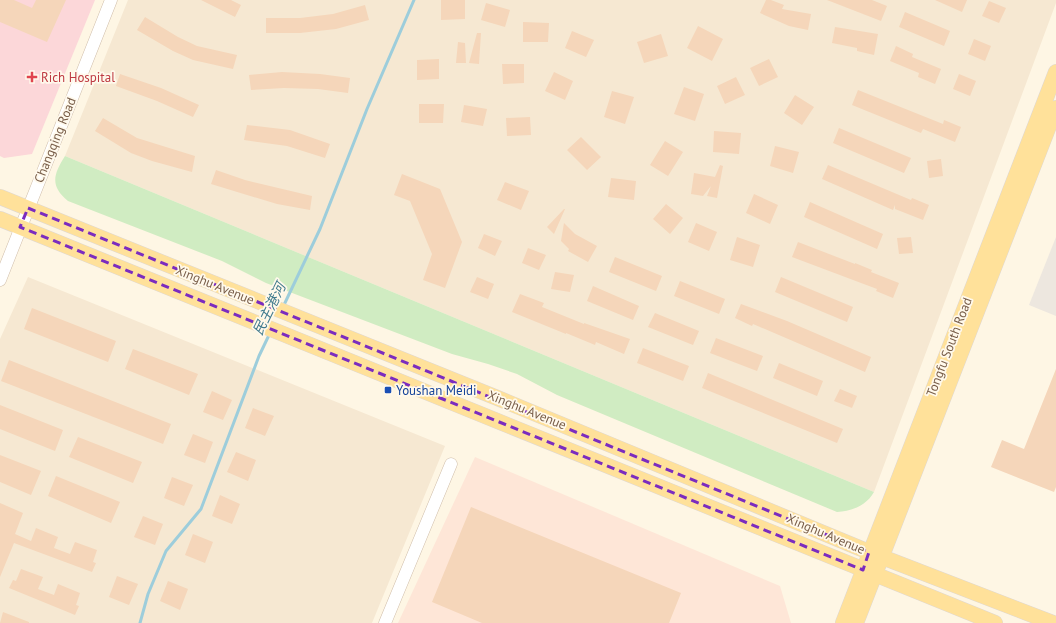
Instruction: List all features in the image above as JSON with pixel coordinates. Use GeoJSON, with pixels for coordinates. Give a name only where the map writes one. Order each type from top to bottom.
{"type":"FeatureCollection","features":[{"type":"Feature","properties":{"kind":"main road","name":"Tongfu South Road"},"geometry":{"type":"LineString","coordinates":[[876,555],[1056,72]]}},
{"type":"Feature","properties":{"kind":"main road","name":"Tongfu South Road"},"geometry":{"type":"LineString","coordinates":[[843,623],[869,573],[1056,108]]}},
{"type":"Feature","properties":{"kind":"main road","name":"Xinghu Avenue"},"geometry":{"type":"LineString","coordinates":[[0,197],[496,397],[876,555],[1053,623]]}},
{"type":"Feature","properties":{"kind":"main road","name":"Xinghu Avenue"},"geometry":{"type":"LineString","coordinates":[[0,219],[995,623]]}},
{"type":"Feature","properties":{"kind":"main road","name":"Tongfu South Road"},"geometry":{"type":"LineString","coordinates":[[856,623],[869,573]]}},
{"type":"Feature","properties":{"kind":"street","name":"Changqing Road"},"geometry":{"type":"LineString","coordinates":[[0,280],[111,0]]}},
{"type":"Feature","properties":{"kind":"street"},"geometry":{"type":"LineString","coordinates":[[385,623],[451,464]]}},
{"type":"Feature","properties":{"kind":"highlighted area"},"geometry":{"type":"Polygon","coordinates":[[[28,208],[869,552],[863,570],[654,485],[20,227],[28,208]]]}},
{"type":"Feature","properties":{"kind":"shaded area","name":"Rich Hospital"},"geometry":{"type":"Polygon","coordinates":[[[0,0],[95,0],[32,154],[4,158],[0,156],[0,0]]]}},
{"type":"Feature","properties":{"kind":"shaded area"},"geometry":{"type":"Polygon","coordinates":[[[128,0],[1056,0],[1056,3],[874,492],[65,156],[128,0]]]}},
{"type":"Feature","properties":{"kind":"shaded area"},"geometry":{"type":"Polygon","coordinates":[[[1056,237],[1056,316],[1029,305],[1056,237]]]}},
{"type":"Feature","properties":{"kind":"shaded area"},"geometry":{"type":"Polygon","coordinates":[[[28,277],[445,446],[372,623],[0,623],[0,339],[28,277]]]}},
{"type":"Feature","properties":{"kind":"shaded area"},"geometry":{"type":"Polygon","coordinates":[[[475,457],[780,586],[791,623],[398,623],[475,457]]]}},
{"type":"Feature","properties":{"kind":"green space"},"geometry":{"type":"Polygon","coordinates":[[[65,156],[874,492],[867,501],[858,507],[837,512],[557,395],[517,374],[452,354],[266,283],[222,261],[68,201],[58,190],[55,180],[58,169],[65,156]]]}},
{"type":"Feature","properties":{"kind":"building"},"geometry":{"type":"Polygon","coordinates":[[[0,0],[14,0],[32,8],[36,0],[66,0],[47,42],[0,22],[0,0]]]}},
{"type":"Feature","properties":{"kind":"building"},"geometry":{"type":"Polygon","coordinates":[[[201,0],[231,0],[241,5],[235,17],[201,0]]]}},
{"type":"Feature","properties":{"kind":"building"},"geometry":{"type":"Polygon","coordinates":[[[441,0],[465,0],[465,19],[441,20],[441,0]]]}},
{"type":"Feature","properties":{"kind":"building"},"geometry":{"type":"Polygon","coordinates":[[[766,0],[771,0],[784,5],[782,9],[811,14],[808,30],[789,26],[760,13],[766,0]]]}},
{"type":"Feature","properties":{"kind":"building"},"geometry":{"type":"Polygon","coordinates":[[[827,0],[872,0],[887,6],[881,21],[827,0]]]}},
{"type":"Feature","properties":{"kind":"building"},"geometry":{"type":"Polygon","coordinates":[[[935,0],[967,0],[962,12],[935,0]]]}},
{"type":"Feature","properties":{"kind":"building"},"geometry":{"type":"Polygon","coordinates":[[[989,1],[1006,8],[999,23],[982,16],[989,1]]]}},
{"type":"Feature","properties":{"kind":"building"},"geometry":{"type":"Polygon","coordinates":[[[486,3],[510,10],[505,27],[481,20],[486,3]]]}},
{"type":"Feature","properties":{"kind":"building"},"geometry":{"type":"Polygon","coordinates":[[[365,5],[369,20],[336,29],[300,33],[266,33],[266,18],[300,18],[333,14],[365,5]]]}},
{"type":"Feature","properties":{"kind":"building"},"geometry":{"type":"Polygon","coordinates":[[[905,12],[950,31],[944,46],[899,27],[905,12]]]}},
{"type":"Feature","properties":{"kind":"building"},"geometry":{"type":"Polygon","coordinates":[[[145,17],[178,37],[197,46],[237,55],[233,69],[193,60],[173,51],[137,30],[145,17]]]}},
{"type":"Feature","properties":{"kind":"building"},"geometry":{"type":"Polygon","coordinates":[[[523,22],[549,23],[548,42],[523,42],[523,22]]]}},
{"type":"Feature","properties":{"kind":"building"},"geometry":{"type":"Polygon","coordinates":[[[698,26],[723,39],[712,61],[687,48],[698,26]]]}},
{"type":"Feature","properties":{"kind":"building"},"geometry":{"type":"Polygon","coordinates":[[[835,27],[878,34],[874,55],[857,51],[857,48],[832,43],[835,27]]]}},
{"type":"Feature","properties":{"kind":"building"},"geometry":{"type":"Polygon","coordinates":[[[572,31],[594,40],[586,57],[565,48],[572,31]]]}},
{"type":"Feature","properties":{"kind":"building"},"geometry":{"type":"Polygon","coordinates":[[[477,33],[481,33],[479,64],[469,63],[477,33]]]}},
{"type":"Feature","properties":{"kind":"building"},"geometry":{"type":"Polygon","coordinates":[[[661,34],[668,56],[644,63],[637,42],[661,34]]]}},
{"type":"Feature","properties":{"kind":"building"},"geometry":{"type":"Polygon","coordinates":[[[974,39],[991,46],[985,61],[968,54],[974,39]]]}},
{"type":"Feature","properties":{"kind":"building"},"geometry":{"type":"Polygon","coordinates":[[[458,42],[465,43],[466,63],[456,63],[458,42]]]}},
{"type":"Feature","properties":{"kind":"building"},"geometry":{"type":"Polygon","coordinates":[[[896,46],[913,54],[912,57],[941,69],[935,84],[918,77],[919,73],[890,61],[896,46]]]}},
{"type":"Feature","properties":{"kind":"building"},"geometry":{"type":"Polygon","coordinates":[[[439,59],[439,79],[417,80],[417,60],[439,59]]]}},
{"type":"Feature","properties":{"kind":"building"},"geometry":{"type":"Polygon","coordinates":[[[769,59],[778,77],[759,86],[750,68],[769,59]]]}},
{"type":"Feature","properties":{"kind":"building"},"geometry":{"type":"Polygon","coordinates":[[[502,64],[524,64],[524,83],[503,84],[502,64]]]}},
{"type":"Feature","properties":{"kind":"building"},"geometry":{"type":"Polygon","coordinates":[[[282,72],[320,74],[350,78],[348,93],[318,89],[284,88],[251,90],[249,75],[282,72]]]}},
{"type":"Feature","properties":{"kind":"building"},"geometry":{"type":"Polygon","coordinates":[[[554,72],[573,81],[565,100],[545,91],[554,72]]]}},
{"type":"Feature","properties":{"kind":"building"},"geometry":{"type":"Polygon","coordinates":[[[120,74],[161,88],[199,105],[193,117],[157,101],[116,86],[120,74]]]}},
{"type":"Feature","properties":{"kind":"building"},"geometry":{"type":"Polygon","coordinates":[[[959,74],[976,81],[970,96],[953,89],[959,74]]]}},
{"type":"Feature","properties":{"kind":"building"},"geometry":{"type":"Polygon","coordinates":[[[736,77],[745,95],[725,104],[717,86],[736,77]]]}},
{"type":"Feature","properties":{"kind":"building"},"geometry":{"type":"Polygon","coordinates":[[[684,87],[704,94],[695,121],[674,114],[684,87]]]}},
{"type":"Feature","properties":{"kind":"building"},"geometry":{"type":"Polygon","coordinates":[[[858,90],[943,124],[944,120],[961,127],[955,142],[923,129],[921,133],[852,105],[858,90]]]}},
{"type":"Feature","properties":{"kind":"building"},"geometry":{"type":"Polygon","coordinates":[[[612,91],[634,97],[625,124],[604,117],[612,91]]]}},
{"type":"Feature","properties":{"kind":"building"},"geometry":{"type":"Polygon","coordinates":[[[795,95],[814,107],[802,125],[784,113],[795,95]]]}},
{"type":"Feature","properties":{"kind":"building"},"geometry":{"type":"Polygon","coordinates":[[[419,104],[444,104],[443,123],[419,123],[419,104]]]}},
{"type":"Feature","properties":{"kind":"building"},"geometry":{"type":"Polygon","coordinates":[[[464,105],[487,109],[483,126],[461,122],[464,105]]]}},
{"type":"Feature","properties":{"kind":"building"},"geometry":{"type":"Polygon","coordinates":[[[530,117],[531,135],[507,136],[506,118],[530,117]]]}},
{"type":"Feature","properties":{"kind":"building"},"geometry":{"type":"Polygon","coordinates":[[[103,118],[137,138],[195,156],[192,172],[152,161],[131,153],[95,131],[103,118]]]}},
{"type":"Feature","properties":{"kind":"building"},"geometry":{"type":"Polygon","coordinates":[[[247,125],[290,130],[330,144],[325,158],[287,146],[244,140],[247,125]]]}},
{"type":"Feature","properties":{"kind":"building"},"geometry":{"type":"Polygon","coordinates":[[[839,128],[911,158],[904,173],[833,143],[839,128]]]}},
{"type":"Feature","properties":{"kind":"building"},"geometry":{"type":"Polygon","coordinates":[[[714,131],[741,133],[739,154],[713,152],[714,131]]]}},
{"type":"Feature","properties":{"kind":"building"},"geometry":{"type":"Polygon","coordinates":[[[581,137],[601,157],[587,170],[567,150],[581,137]]]}},
{"type":"Feature","properties":{"kind":"building"},"geometry":{"type":"Polygon","coordinates":[[[665,141],[683,152],[668,176],[650,165],[665,141]]]}},
{"type":"Feature","properties":{"kind":"building"},"geometry":{"type":"Polygon","coordinates":[[[775,146],[799,152],[793,173],[770,166],[775,146]]]}},
{"type":"Feature","properties":{"kind":"building"},"geometry":{"type":"Polygon","coordinates":[[[941,159],[943,176],[929,178],[927,161],[941,159]]]}},
{"type":"Feature","properties":{"kind":"building"},"geometry":{"type":"Polygon","coordinates":[[[720,165],[723,166],[717,198],[707,196],[711,186],[703,196],[691,194],[694,173],[715,177],[720,165]]]}},
{"type":"Feature","properties":{"kind":"building"},"geometry":{"type":"Polygon","coordinates":[[[828,165],[911,200],[912,198],[929,205],[923,220],[895,209],[895,205],[893,210],[822,179],[828,165]]]}},
{"type":"Feature","properties":{"kind":"building"},"geometry":{"type":"Polygon","coordinates":[[[216,170],[245,180],[312,196],[310,210],[277,204],[211,184],[216,170]]]}},
{"type":"Feature","properties":{"kind":"building"},"geometry":{"type":"Polygon","coordinates":[[[402,174],[440,189],[462,242],[445,288],[423,280],[432,254],[410,201],[394,195],[402,174]]]}},
{"type":"Feature","properties":{"kind":"building"},"geometry":{"type":"Polygon","coordinates":[[[611,178],[636,181],[634,200],[608,197],[611,178]]]}},
{"type":"Feature","properties":{"kind":"building"},"geometry":{"type":"Polygon","coordinates":[[[505,182],[529,191],[521,210],[497,200],[505,182]]]}},
{"type":"Feature","properties":{"kind":"building"},"geometry":{"type":"Polygon","coordinates":[[[754,194],[778,205],[770,224],[746,213],[754,194]]]}},
{"type":"Feature","properties":{"kind":"building"},"geometry":{"type":"Polygon","coordinates":[[[810,202],[883,234],[877,249],[804,217],[810,202]]]}},
{"type":"Feature","properties":{"kind":"building"},"geometry":{"type":"Polygon","coordinates":[[[666,204],[683,218],[670,234],[653,219],[666,204]]]}},
{"type":"Feature","properties":{"kind":"building"},"geometry":{"type":"Polygon","coordinates":[[[565,209],[554,234],[547,227],[565,209]]]}},
{"type":"Feature","properties":{"kind":"building"},"geometry":{"type":"Polygon","coordinates":[[[564,223],[575,234],[597,246],[588,262],[568,251],[569,249],[561,241],[564,223]]]}},
{"type":"Feature","properties":{"kind":"building"},"geometry":{"type":"Polygon","coordinates":[[[696,223],[717,232],[709,251],[688,242],[696,223]]]}},
{"type":"Feature","properties":{"kind":"building"},"geometry":{"type":"Polygon","coordinates":[[[484,234],[502,241],[495,256],[478,248],[484,234]]]}},
{"type":"Feature","properties":{"kind":"building"},"geometry":{"type":"Polygon","coordinates":[[[737,237],[760,245],[753,267],[730,260],[737,237]]]}},
{"type":"Feature","properties":{"kind":"building"},"geometry":{"type":"Polygon","coordinates":[[[911,237],[913,253],[899,254],[897,238],[911,237]]]}},
{"type":"Feature","properties":{"kind":"building"},"geometry":{"type":"Polygon","coordinates":[[[798,242],[855,263],[872,270],[871,272],[899,283],[893,298],[876,291],[877,289],[792,257],[798,242]]]}},
{"type":"Feature","properties":{"kind":"building"},"geometry":{"type":"Polygon","coordinates":[[[528,248],[546,255],[539,270],[522,263],[528,248]]]}},
{"type":"Feature","properties":{"kind":"building"},"geometry":{"type":"Polygon","coordinates":[[[615,257],[662,276],[656,291],[609,272],[615,257]]]}},
{"type":"Feature","properties":{"kind":"building"},"geometry":{"type":"Polygon","coordinates":[[[555,272],[574,275],[570,292],[551,289],[555,272]]]}},
{"type":"Feature","properties":{"kind":"building"},"geometry":{"type":"Polygon","coordinates":[[[477,277],[494,284],[488,299],[470,292],[477,277]]]}},
{"type":"Feature","properties":{"kind":"building"},"geometry":{"type":"Polygon","coordinates":[[[781,277],[853,307],[847,322],[775,292],[781,277]]]}},
{"type":"Feature","properties":{"kind":"building"},"geometry":{"type":"Polygon","coordinates":[[[680,281],[725,299],[719,314],[674,296],[680,281]]]}},
{"type":"Feature","properties":{"kind":"building"},"geometry":{"type":"Polygon","coordinates":[[[593,286],[639,306],[633,320],[587,301],[593,286]]]}},
{"type":"Feature","properties":{"kind":"building"},"geometry":{"type":"Polygon","coordinates":[[[520,294],[544,303],[542,307],[584,324],[630,339],[624,354],[596,342],[595,345],[512,312],[520,294]]]}},
{"type":"Feature","properties":{"kind":"building"},"geometry":{"type":"Polygon","coordinates":[[[741,304],[787,321],[871,357],[865,372],[753,324],[752,326],[735,318],[741,304]]]}},
{"type":"Feature","properties":{"kind":"building"},"geometry":{"type":"Polygon","coordinates":[[[32,308],[116,341],[108,362],[24,329],[32,308]]]}},
{"type":"Feature","properties":{"kind":"building"},"geometry":{"type":"Polygon","coordinates":[[[655,313],[699,331],[693,345],[648,327],[655,313]]]}},
{"type":"Feature","properties":{"kind":"building"},"geometry":{"type":"Polygon","coordinates":[[[716,338],[763,356],[757,371],[710,353],[716,338]]]}},
{"type":"Feature","properties":{"kind":"building"},"geometry":{"type":"Polygon","coordinates":[[[643,348],[689,366],[683,381],[637,363],[643,348]]]}},
{"type":"Feature","properties":{"kind":"building"},"geometry":{"type":"Polygon","coordinates":[[[133,349],[198,374],[189,395],[125,369],[133,349]]]}},
{"type":"Feature","properties":{"kind":"building"},"geometry":{"type":"Polygon","coordinates":[[[9,360],[171,424],[163,444],[1,381],[9,360]]]}},
{"type":"Feature","properties":{"kind":"building"},"geometry":{"type":"Polygon","coordinates":[[[779,363],[823,381],[817,396],[773,378],[779,363]]]}},
{"type":"Feature","properties":{"kind":"building"},"geometry":{"type":"Polygon","coordinates":[[[1056,369],[1056,487],[1054,492],[991,467],[1002,440],[1024,449],[1056,369]]]}},
{"type":"Feature","properties":{"kind":"building"},"geometry":{"type":"Polygon","coordinates":[[[708,373],[843,429],[837,443],[702,388],[708,373]]]}},
{"type":"Feature","properties":{"kind":"building"},"geometry":{"type":"Polygon","coordinates":[[[840,389],[857,396],[852,408],[834,401],[840,389]]]}},
{"type":"Feature","properties":{"kind":"building"},"geometry":{"type":"Polygon","coordinates":[[[212,391],[232,400],[223,420],[203,412],[212,391]]]}},
{"type":"Feature","properties":{"kind":"building"},"geometry":{"type":"Polygon","coordinates":[[[0,405],[63,430],[55,451],[0,429],[0,405]]]}},
{"type":"Feature","properties":{"kind":"building"},"geometry":{"type":"Polygon","coordinates":[[[253,408],[274,416],[265,436],[245,428],[253,408]]]}},
{"type":"Feature","properties":{"kind":"building"},"geometry":{"type":"Polygon","coordinates":[[[193,434],[213,442],[205,463],[184,455],[193,434]]]}},
{"type":"Feature","properties":{"kind":"building"},"geometry":{"type":"Polygon","coordinates":[[[78,437],[142,462],[133,483],[69,457],[78,437]]]}},
{"type":"Feature","properties":{"kind":"building"},"geometry":{"type":"Polygon","coordinates":[[[236,452],[256,460],[248,481],[227,472],[236,452]]]}},
{"type":"Feature","properties":{"kind":"building"},"geometry":{"type":"Polygon","coordinates":[[[0,455],[41,471],[31,495],[0,482],[0,455]]]}},
{"type":"Feature","properties":{"kind":"building"},"geometry":{"type":"Polygon","coordinates":[[[56,476],[120,502],[111,523],[48,496],[56,476]]]}},
{"type":"Feature","properties":{"kind":"building"},"geometry":{"type":"Polygon","coordinates":[[[172,477],[193,485],[184,506],[164,498],[172,477]]]}},
{"type":"Feature","properties":{"kind":"building"},"geometry":{"type":"Polygon","coordinates":[[[220,495],[240,504],[232,524],[212,516],[220,495]]]}},
{"type":"Feature","properties":{"kind":"building"},"geometry":{"type":"Polygon","coordinates":[[[0,503],[23,513],[15,534],[31,541],[36,528],[58,537],[54,548],[70,554],[75,542],[97,550],[93,562],[96,563],[92,572],[14,543],[0,577],[0,503]]]}},
{"type":"Feature","properties":{"kind":"building"},"geometry":{"type":"Polygon","coordinates":[[[471,507],[681,593],[669,623],[482,623],[432,602],[471,507]]]}},
{"type":"Feature","properties":{"kind":"building"},"geometry":{"type":"Polygon","coordinates":[[[143,516],[163,524],[155,545],[134,537],[143,516]]]}},
{"type":"Feature","properties":{"kind":"building"},"geometry":{"type":"Polygon","coordinates":[[[193,534],[213,542],[205,563],[185,555],[193,534]]]}},
{"type":"Feature","properties":{"kind":"building"},"geometry":{"type":"Polygon","coordinates":[[[21,569],[43,577],[38,589],[54,595],[58,584],[80,593],[76,605],[79,606],[75,615],[9,588],[13,580],[16,581],[21,569]]]}},
{"type":"Feature","properties":{"kind":"building"},"geometry":{"type":"Polygon","coordinates":[[[117,576],[138,584],[129,605],[109,597],[117,576]]]}},
{"type":"Feature","properties":{"kind":"building"},"geometry":{"type":"Polygon","coordinates":[[[168,581],[188,589],[180,610],[160,601],[168,581]]]}},
{"type":"Feature","properties":{"kind":"building"},"geometry":{"type":"Polygon","coordinates":[[[3,612],[29,622],[29,623],[0,623],[3,612]]]}},
{"type":"Feature","properties":{"kind":"waterway","name":"民主港河"},"geometry":{"type":"LineString","coordinates":[[283,307],[320,229],[367,109],[414,0]]}},
{"type":"Feature","properties":{"kind":"waterway","name":"民主港河"},"geometry":{"type":"LineString","coordinates":[[140,623],[148,594],[166,551],[201,509],[259,356],[270,333]]}},
{"type":"Feature","properties":{"kind":"place","name":"Rich Hospital"},"geometry":{"type":"Point","coordinates":[32,77]}},
{"type":"Feature","properties":{"kind":"place","name":"Youshan Meidi"},"geometry":{"type":"Point","coordinates":[388,390]}}]}
